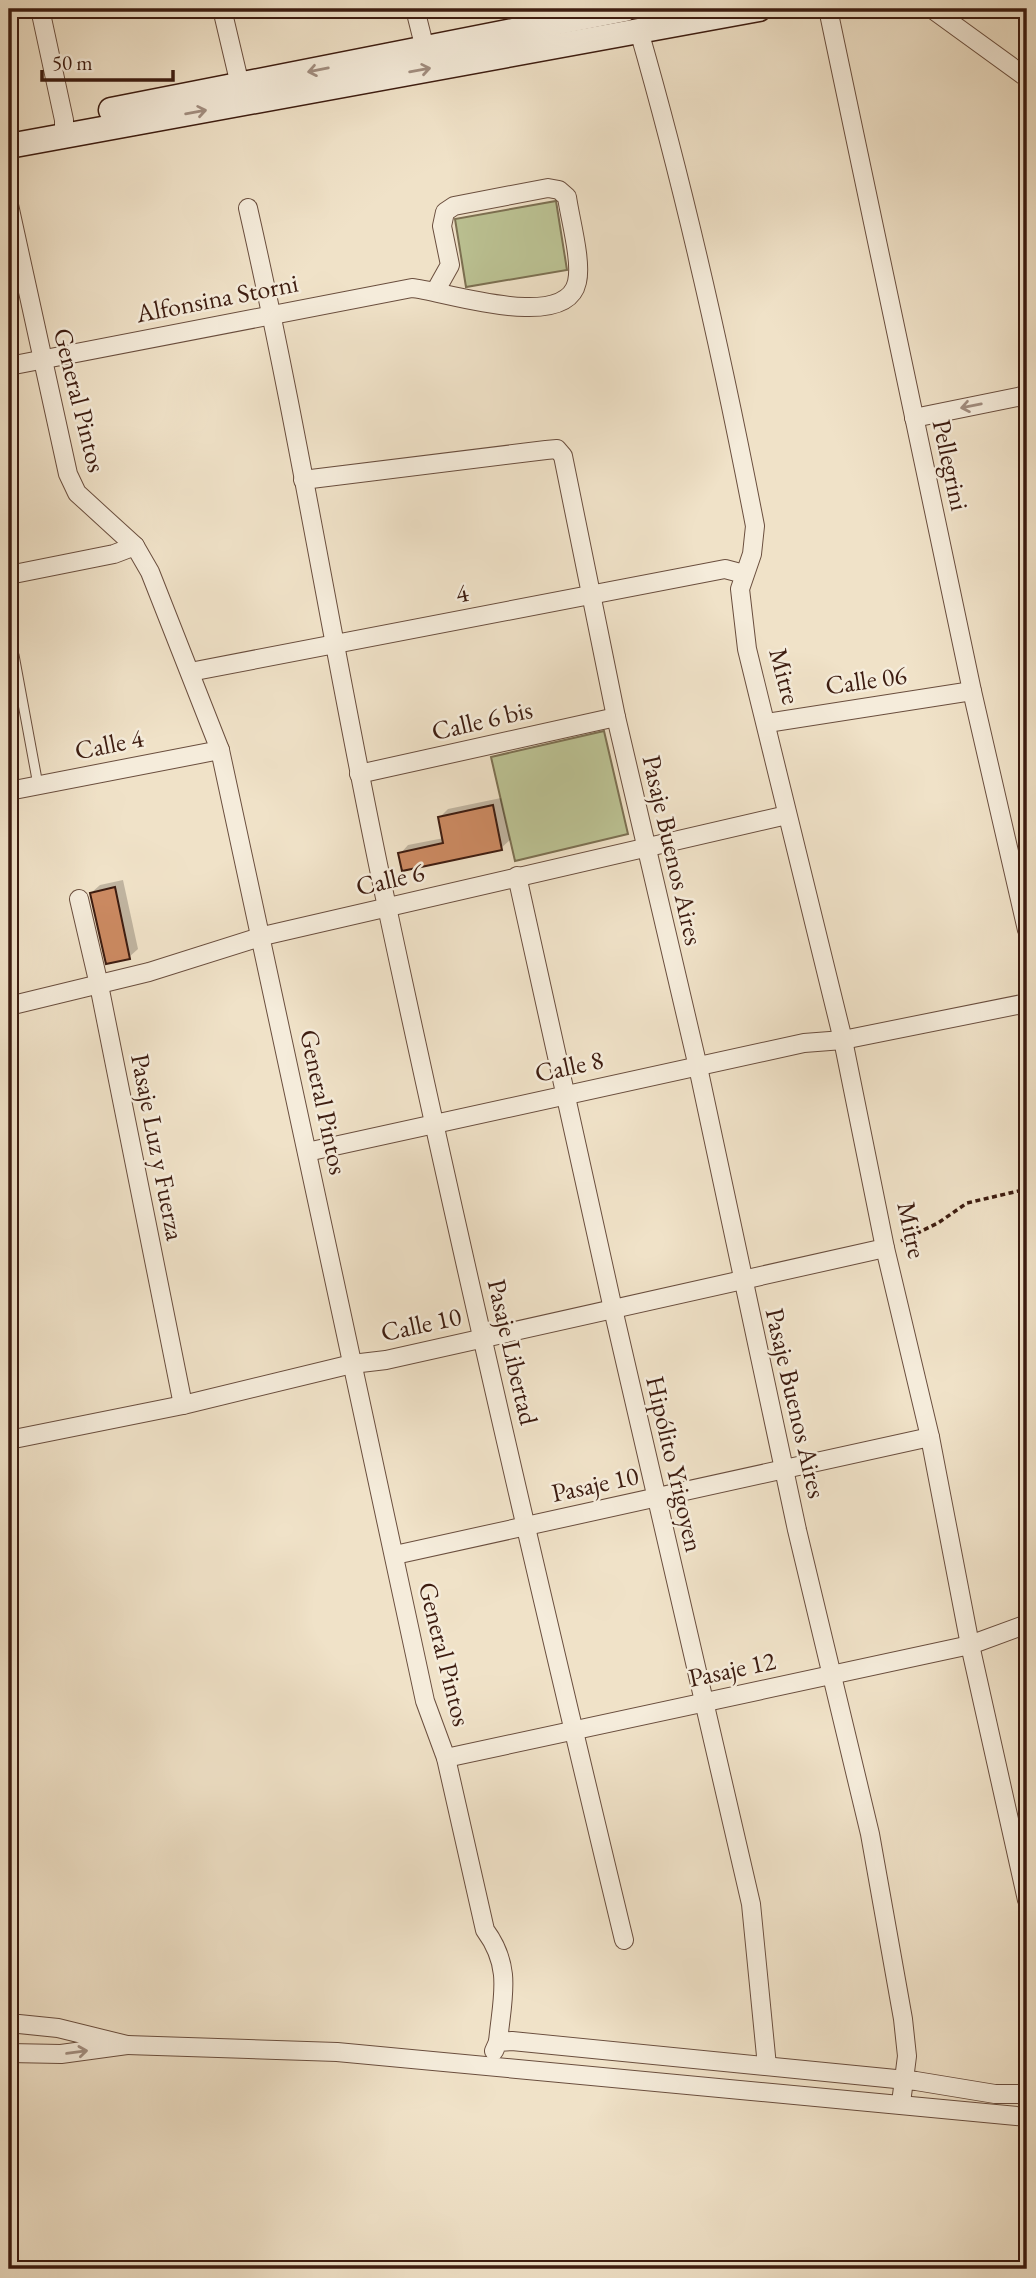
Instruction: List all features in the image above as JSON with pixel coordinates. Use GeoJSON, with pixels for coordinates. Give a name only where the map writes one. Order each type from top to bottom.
{"type":"FeatureCollection","features":[{"type":"Feature","properties":{"kind":"street"},"geometry":{"type":"LineString","coordinates":[[40,9],[64,128]]}},
{"type":"Feature","properties":{"kind":"street"},"geometry":{"type":"LineString","coordinates":[[222,9],[240,85]]}},
{"type":"Feature","properties":{"kind":"street"},"geometry":{"type":"LineString","coordinates":[[415,9],[425,49]]}},
{"type":"Feature","properties":{"kind":"street"},"geometry":{"type":"LineString","coordinates":[[9,146],[64,128],[240,85],[425,49],[633,18],[759,9]]}},
{"type":"Feature","properties":{"kind":"street","name":"Pellegrini"},"geometry":{"type":"LineString","coordinates":[[828,9],[972,691],[1027,930]]}},
{"type":"Feature","properties":{"kind":"street"},"geometry":{"type":"LineString","coordinates":[[932,9],[1027,78]]}},
{"type":"Feature","properties":{"kind":"street"},"geometry":{"type":"LineString","coordinates":[[9,130],[64,128],[633,18]]}},
{"type":"Feature","properties":{"kind":"street","name":"Mitre"},"geometry":{"type":"LineString","coordinates":[[633,18],[678,173],[755,526],[752,554],[744,574],[740,599],[743,627],[843,1040],[885,1248],[930,1437],[970,1645],[1027,1900]]}},
{"type":"Feature","properties":{"kind":"street","name":"Alfonsina Storni"},"geometry":{"type":"LineString","coordinates":[[9,366],[412,288],[436,290],[485,305],[516,307],[562,302],[571,295],[578,276],[567,197],[559,190],[548,187],[454,206],[445,212],[442,226],[450,265],[448,274],[436,290]]}},
{"type":"Feature","properties":{"kind":"street","name":"General Pintos"},"geometry":{"type":"LineString","coordinates":[[9,205],[68,474],[77,493],[135,546],[150,572],[220,750],[425,1701],[446,1758],[485,1930],[500,1950],[504,1975],[498,2042],[488,2066]]}},
{"type":"Feature","properties":{"kind":"street","name":"Pasaje Libertad"},"geometry":{"type":"LineString","coordinates":[[248,208],[272,314],[333,643],[386,906],[526,1526],[624,1940]]}},
{"type":"Feature","properties":{"kind":"street"},"geometry":{"type":"LineString","coordinates":[[914,418],[1027,395]]}},
{"type":"Feature","properties":{"kind":"street","name":"Pasaje Buenos Aires"},"geometry":{"type":"LineString","coordinates":[[303,480],[557,449],[563,456],[616,717],[698,1067],[742,1282],[870,1834],[901,2006],[907,2056],[901,2103]]}},
{"type":"Feature","properties":{"kind":"street"},"geometry":{"type":"LineString","coordinates":[[9,575],[114,554],[135,546]]}},
{"type":"Feature","properties":{"kind":"street","name":"4"},"geometry":{"type":"LineString","coordinates":[[190,672],[725,569],[744,574]]}},
{"type":"Feature","properties":{"kind":"street","name":"Calle 06"},"geometry":{"type":"LineString","coordinates":[[767,723],[972,691]]}},
{"type":"Feature","properties":{"kind":"street","name":"Calle 6 bis"},"geometry":{"type":"LineString","coordinates":[[359,774],[616,717]]}},
{"type":"Feature","properties":{"kind":"street","name":"Calle 4"},"geometry":{"type":"LineString","coordinates":[[9,791],[220,750]]}},
{"type":"Feature","properties":{"kind":"street","name":"Calle 6"},"geometry":{"type":"LineString","coordinates":[[9,1006],[99,985],[262,936],[787,815]]}},
{"type":"Feature","properties":{"kind":"street","name":"Hipólito Yrigoyen"},"geometry":{"type":"LineString","coordinates":[[517,876],[568,1093],[612,1309],[705,1702],[739,1864],[751,1904],[767,2066]]}},
{"type":"Feature","properties":{"kind":"street","name":"Pasaje Luz y Fuerza"},"geometry":{"type":"LineString","coordinates":[[79,899],[99,985],[183,1405]]}},
{"type":"Feature","properties":{"kind":"street","name":"Calle 8"},"geometry":{"type":"LineString","coordinates":[[307,1152],[568,1093],[804,1044],[843,1040],[1027,1003]]}},
{"type":"Feature","properties":{"kind":"street","name":"Calle 10"},"geometry":{"type":"LineString","coordinates":[[9,1437],[183,1405],[352,1364],[386,1360],[885,1248]]}},
{"type":"Feature","properties":{"kind":"street","name":"Pasaje 10"},"geometry":{"type":"LineString","coordinates":[[395,1555],[930,1437]]}},
{"type":"Feature","properties":{"kind":"street","name":"Pasaje 12"},"geometry":{"type":"LineString","coordinates":[[446,1758],[970,1645],[1027,1624]]}},
{"type":"Feature","properties":{"kind":"street"},"geometry":{"type":"LineString","coordinates":[[9,2023],[58,2028],[127,2045]]}},
{"type":"Feature","properties":{"kind":"street"},"geometry":{"type":"LineString","coordinates":[[498,2042],[512,2041],[904,2080],[995,2094],[1027,2094]]}},
{"type":"Feature","properties":{"kind":"street"},"geometry":{"type":"LineString","coordinates":[[9,2053],[61,2054],[127,2045],[337,2052],[901,2103],[1027,2117]]}},
{"type":"Feature","properties":{"kind":"lane"},"geometry":{"type":"LineString","coordinates":[[14,654],[38,785]]}},
{"type":"Feature","properties":{"kind":"path"},"geometry":{"type":"LineString","coordinates":[[885,1248],[938,1223],[967,1203],[1027,1189]]}},
{"type":"Feature","properties":{"kind":"green space"},"geometry":{"type":"Polygon","coordinates":[[[556,201],[567,270],[466,287],[455,219],[556,201]]]}},
{"type":"Feature","properties":{"kind":"green space"},"geometry":{"type":"Polygon","coordinates":[[[604,731],[628,834],[515,861],[491,757],[604,731]]]}},
{"type":"Feature","properties":{"kind":"building"},"geometry":{"type":"Polygon","coordinates":[[[493,805],[502,850],[402,871],[398,853],[443,843],[438,817],[493,805]]]}},
{"type":"Feature","properties":{"kind":"building"},"geometry":{"type":"Polygon","coordinates":[[[115,887],[130,959],[106,964],[90,893],[115,887]]]}}]}
